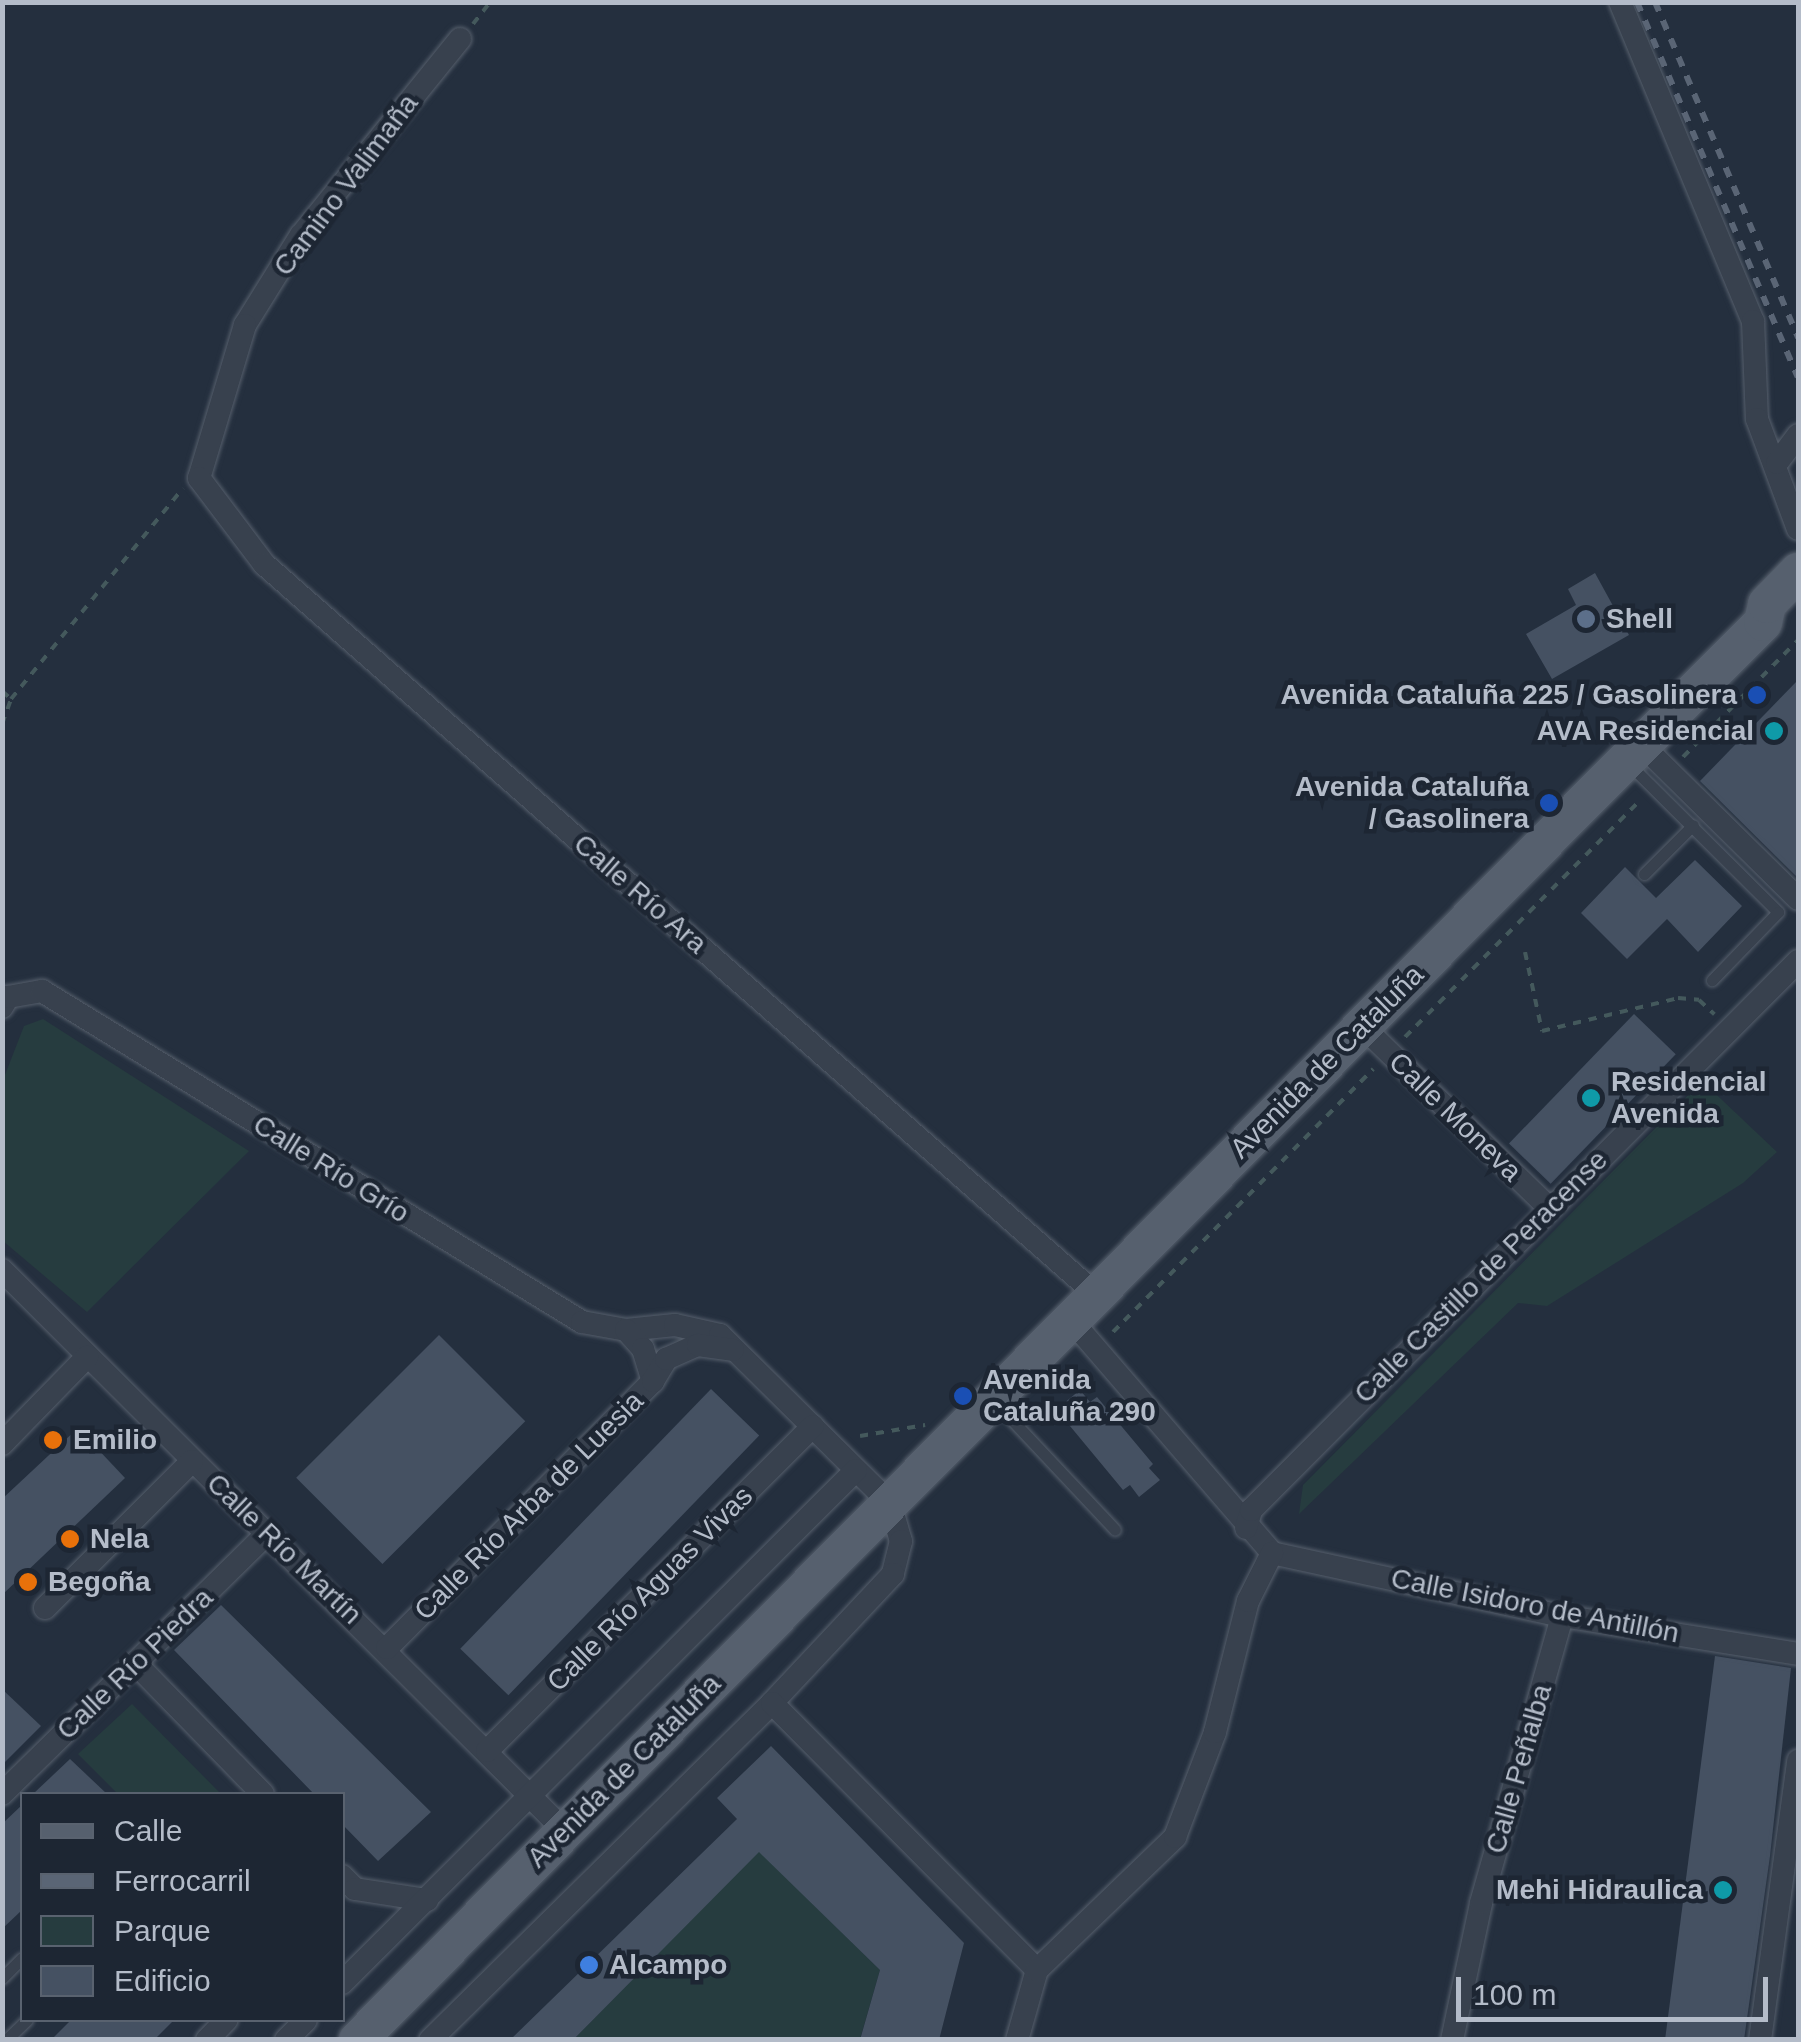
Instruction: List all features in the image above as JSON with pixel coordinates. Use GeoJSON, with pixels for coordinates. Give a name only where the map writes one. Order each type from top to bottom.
{"type":"FeatureCollection","features":[{"type":"Feature","properties":{"kind":"main road","name":"Avenida de Cataluña"},"geometry":{"type":"LineString","coordinates":[[358,2040],[1764,622],[1767,604],[1798,572]]}},
{"type":"Feature","properties":{"kind":"main road","name":"Avenida de Cataluña"},"geometry":{"type":"LineString","coordinates":[[1764,622],[1784,620],[1798,605]]}},
{"type":"Feature","properties":{"kind":"street"},"geometry":{"type":"LineString","coordinates":[[1620,2],[1752,321],[1756,419],[1777,464],[1798,529]]}},
{"type":"Feature","properties":{"kind":"street","name":"Camino Valimaña"},"geometry":{"type":"LineString","coordinates":[[200,478],[245,325],[301,235],[460,39]]}},
{"type":"Feature","properties":{"kind":"street"},"geometry":{"type":"LineString","coordinates":[[1777,464],[1798,435]]}},
{"type":"Feature","properties":{"kind":"street","name":"Calle Río Ara"},"geometry":{"type":"LineString","coordinates":[[200,478],[264,564],[1084,1307],[1095,1350],[1272,1553]]}},
{"type":"Feature","properties":{"kind":"street"},"geometry":{"type":"LineString","coordinates":[[1634,753],[1798,899]]}},
{"type":"Feature","properties":{"kind":"street","name":"Calle Castillo de Peracense"},"geometry":{"type":"LineString","coordinates":[[1243,1517],[1798,961]]}},
{"type":"Feature","properties":{"kind":"street","name":"Calle Río Grío"},"geometry":{"type":"LineString","coordinates":[[2,1008],[8,997],[42,991],[568,1315],[635,1328],[712,1330],[890,1503]]}},
{"type":"Feature","properties":{"kind":"street","name":"Calle Moneva"},"geometry":{"type":"LineString","coordinates":[[1362,1026],[1549,1208]]}},
{"type":"Feature","properties":{"kind":"street","name":"Calle Río Martín"},"geometry":{"type":"LineString","coordinates":[[2,1270],[192,1461],[388,1648],[565,1831]]}},
{"type":"Feature","properties":{"kind":"street"},"geometry":{"type":"LineString","coordinates":[[635,1328],[666,1359],[698,1345],[736,1352]]}},
{"type":"Feature","properties":{"kind":"street"},"geometry":{"type":"LineString","coordinates":[[635,1328],[653,1381]]}},
{"type":"Feature","properties":{"kind":"street"},"geometry":{"type":"LineString","coordinates":[[2,1444],[87,1357]]}},
{"type":"Feature","properties":{"kind":"street","name":"Calle Río Arba de Luesia"},"geometry":{"type":"LineString","coordinates":[[388,1648],[653,1381],[666,1359]]}},
{"type":"Feature","properties":{"kind":"street","name":"Calle Río Aguas Vivas"},"geometry":{"type":"LineString","coordinates":[[488,1751],[813,1426]]}},
{"type":"Feature","properties":{"kind":"street"},"geometry":{"type":"LineString","coordinates":[[45,1608],[192,1461]]}},
{"type":"Feature","properties":{"kind":"street","name":"Avenida de Cataluña"},"geometry":{"type":"LineString","coordinates":[[345,1980],[856,1470]]}},
{"type":"Feature","properties":{"kind":"street","name":"Avenida de Cataluña"},"geometry":{"type":"LineString","coordinates":[[430,2040],[772,1703],[893,1574],[902,1542],[890,1503]]}},
{"type":"Feature","properties":{"kind":"street","name":"Calle Río Piedra"},"geometry":{"type":"LineString","coordinates":[[2,1794],[268,1534]]}},
{"type":"Feature","properties":{"kind":"street"},"geometry":{"type":"LineString","coordinates":[[1016,2040],[1036,1970],[1175,1837],[1215,1732],[1248,1601],[1272,1553]]}},
{"type":"Feature","properties":{"kind":"street","name":"Calle Isidoro de Antillón"},"geometry":{"type":"LineString","coordinates":[[1272,1553],[1562,1616],[1798,1654]]}},
{"type":"Feature","properties":{"kind":"street","name":"Calle Peñalba"},"geometry":{"type":"LineString","coordinates":[[1452,2040],[1482,1902],[1562,1616]]}},
{"type":"Feature","properties":{"kind":"street"},"geometry":{"type":"LineString","coordinates":[[135,1663],[261,1792]]}},
{"type":"Feature","properties":{"kind":"street"},"geometry":{"type":"LineString","coordinates":[[772,1703],[1036,1970]]}},
{"type":"Feature","properties":{"kind":"street"},"geometry":{"type":"LineString","coordinates":[[1760,2040],[1798,1761]]}},
{"type":"Feature","properties":{"kind":"street"},"geometry":{"type":"LineString","coordinates":[[347,1889],[427,1900]]}},
{"type":"Feature","properties":{"kind":"street"},"geometry":{"type":"LineString","coordinates":[[206,2040],[224,2022]]}},
{"type":"Feature","properties":{"kind":"street"},"geometry":{"type":"LineString","coordinates":[[286,2040],[304,2022]]}},
{"type":"Feature","properties":{"kind":"lane"},"geometry":{"type":"LineString","coordinates":[[1634,753],[1693,825],[1778,912],[1712,980]]}},
{"type":"Feature","properties":{"kind":"lane"},"geometry":{"type":"LineString","coordinates":[[1644,874],[1693,825]]}},
{"type":"Feature","properties":{"kind":"lane"},"geometry":{"type":"LineString","coordinates":[[992,1400],[1114,1530]]}},
{"type":"Feature","properties":{"kind":"lane"},"geometry":{"type":"LineString","coordinates":[[2,1978],[20,1960]]}},
{"type":"Feature","properties":{"kind":"lane"},"geometry":{"type":"LineString","coordinates":[[6,2040],[25,2022]]}},
{"type":"Feature","properties":{"kind":"path"},"geometry":{"type":"LineString","coordinates":[[460,39],[490,2]]}},
{"type":"Feature","properties":{"kind":"path"},"geometry":{"type":"LineString","coordinates":[[2,724],[11,699],[61,645],[171,495],[200,478]]}},
{"type":"Feature","properties":{"kind":"path"},"geometry":{"type":"LineString","coordinates":[[1692,748],[1798,640]]}},
{"type":"Feature","properties":{"kind":"path"},"geometry":{"type":"LineString","coordinates":[[2,693],[11,699]]}},
{"type":"Feature","properties":{"kind":"path","name":"Avenida de Cataluña"},"geometry":{"type":"LineString","coordinates":[[1402,1040],[1643,798]]}},
{"type":"Feature","properties":{"kind":"path"},"geometry":{"type":"LineString","coordinates":[[1525,952],[1542,1031],[1678,998],[1699,1000],[1721,1021]]}},
{"type":"Feature","properties":{"kind":"path","name":"Avenida de Cataluña"},"geometry":{"type":"LineString","coordinates":[[1095,1350],[1378,1064]]}},
{"type":"Feature","properties":{"kind":"path"},"geometry":{"type":"LineString","coordinates":[[860,1436],[926,1425]]}},
{"type":"Feature","properties":{"kind":"green space"},"geometry":{"type":"Polygon","coordinates":[[[43,1019],[249,1151],[87,1312],[3,1241],[3,1080],[24,1026],[43,1019]]]}},
{"type":"Feature","properties":{"kind":"green space"},"geometry":{"type":"Polygon","coordinates":[[[1702,1081],[1777,1152],[1743,1183],[1547,1306],[1518,1303],[1299,1514],[1303,1485],[1702,1081]]]}},
{"type":"Feature","properties":{"kind":"green space"},"geometry":{"type":"Polygon","coordinates":[[[132,1704],[219,1792],[116,1792],[78,1754],[132,1704]]]}},
{"type":"Feature","properties":{"kind":"green space"},"geometry":{"type":"Polygon","coordinates":[[[759,1851],[880,1970],[860,2039],[573,2040],[759,1851]]]}},
{"type":"Feature","properties":{"kind":"building","name":"Shell"},"geometry":{"type":"Polygon","coordinates":[[[1595,573],[1629,635],[1552,679],[1526,634],[1576,605],[1568,589],[1595,573]]]}},
{"type":"Feature","properties":{"kind":"building","name":"AVA Residencial"},"geometry":{"type":"Polygon","coordinates":[[[1798,680],[1798,878],[1700,781],[1798,680]]]}},
{"type":"Feature","properties":{"kind":"building"},"geometry":{"type":"Polygon","coordinates":[[[1695,860],[1742,906],[1698,952],[1667,919],[1627,959],[1581,913],[1625,867],[1656,898],[1695,860]]]}},
{"type":"Feature","properties":{"kind":"building","name":"Residencial Avenida"},"geometry":{"type":"Polygon","coordinates":[[[1634,1014],[1676,1054],[1551,1184],[1509,1143],[1634,1014]]]}},
{"type":"Feature","properties":{"kind":"building"},"geometry":{"type":"Polygon","coordinates":[[[439,1335],[525,1421],[382,1564],[296,1478],[439,1335]]]}},
{"type":"Feature","properties":{"kind":"building"},"geometry":{"type":"Polygon","coordinates":[[[711,1389],[759,1436],[508,1695],[460,1649],[711,1389]]]}},
{"type":"Feature","properties":{"kind":"building"},"geometry":{"type":"Polygon","coordinates":[[[1080,1390],[1090,1402],[1097,1397],[1153,1464],[1149,1468],[1160,1480],[1139,1497],[1130,1485],[1123,1490],[1065,1420],[1071,1415],[1063,1404],[1080,1390]]]}},
{"type":"Feature","properties":{"kind":"building"},"geometry":{"type":"Polygon","coordinates":[[[78,1428],[125,1478],[2,1595],[2,1499],[78,1428]]]}},
{"type":"Feature","properties":{"kind":"building"},"geometry":{"type":"Polygon","coordinates":[[[221,1605],[431,1812],[378,1861],[345,1827],[345,1792],[312,1792],[174,1650],[221,1605]]]}},
{"type":"Feature","properties":{"kind":"building"},"geometry":{"type":"Polygon","coordinates":[[[1715,1656],[1791,1668],[1770,1856],[1744,2040],[1665,2040],[1715,1656]]]}},
{"type":"Feature","properties":{"kind":"building"},"geometry":{"type":"Polygon","coordinates":[[[2,1689],[41,1726],[2,1765],[2,1689]]]}},
{"type":"Feature","properties":{"kind":"building"},"geometry":{"type":"Polygon","coordinates":[[[771,1746],[964,1943],[939,2040],[860,2040],[880,1970],[759,1852],[573,2040],[510,2040],[737,1819],[717,1798],[771,1746]]]}},
{"type":"Feature","properties":{"kind":"building"},"geometry":{"type":"Polygon","coordinates":[[[70,1759],[105,1792],[35,1792],[70,1759]]]}},
{"type":"Feature","properties":{"kind":"building"},"geometry":{"type":"Polygon","coordinates":[[[20,1807],[20,1912],[2,1929],[2,1824],[20,1807]]]}},
{"type":"Feature","properties":{"kind":"building"},"geometry":{"type":"Polygon","coordinates":[[[69,2022],[172,2022],[154,2040],[51,2040],[69,2022]]]}},
{"type":"Feature","properties":{"kind":"railway"},"geometry":{"type":"LineString","coordinates":[[1637,2],[1798,377]]}},
{"type":"Feature","properties":{"kind":"railway"},"geometry":{"type":"LineString","coordinates":[[1655,2],[1798,338]]}},
{"type":"Feature","properties":{"kind":"place","name":"Shell"},"geometry":{"type":"Point","coordinates":[1586,619]}},
{"type":"Feature","properties":{"kind":"place","name":"Avenida Cataluña 225 / Gasolinera"},"geometry":{"type":"Point","coordinates":[1757,695]}},
{"type":"Feature","properties":{"kind":"place","name":"AVA Residencial"},"geometry":{"type":"Point","coordinates":[1774,731]}},
{"type":"Feature","properties":{"kind":"place","name":"Avenida Cataluña / Gasolinera"},"geometry":{"type":"Point","coordinates":[1549,803]}},
{"type":"Feature","properties":{"kind":"place","name":"Residencial Avenida"},"geometry":{"type":"Point","coordinates":[1591,1098]}},
{"type":"Feature","properties":{"kind":"place","name":"Avenida Cataluña 290"},"geometry":{"type":"Point","coordinates":[963,1396]}},
{"type":"Feature","properties":{"kind":"place","name":"Emilio"},"geometry":{"type":"Point","coordinates":[53,1440]}},
{"type":"Feature","properties":{"kind":"place","name":"Nela"},"geometry":{"type":"Point","coordinates":[70,1539]}},
{"type":"Feature","properties":{"kind":"place","name":"Begoña"},"geometry":{"type":"Point","coordinates":[28,1582]}},
{"type":"Feature","properties":{"kind":"place","name":"Mehi Hidraulica"},"geometry":{"type":"Point","coordinates":[1723,1890]}},
{"type":"Feature","properties":{"kind":"place","name":"Alcampo"},"geometry":{"type":"Point","coordinates":[589,1965]}}]}
